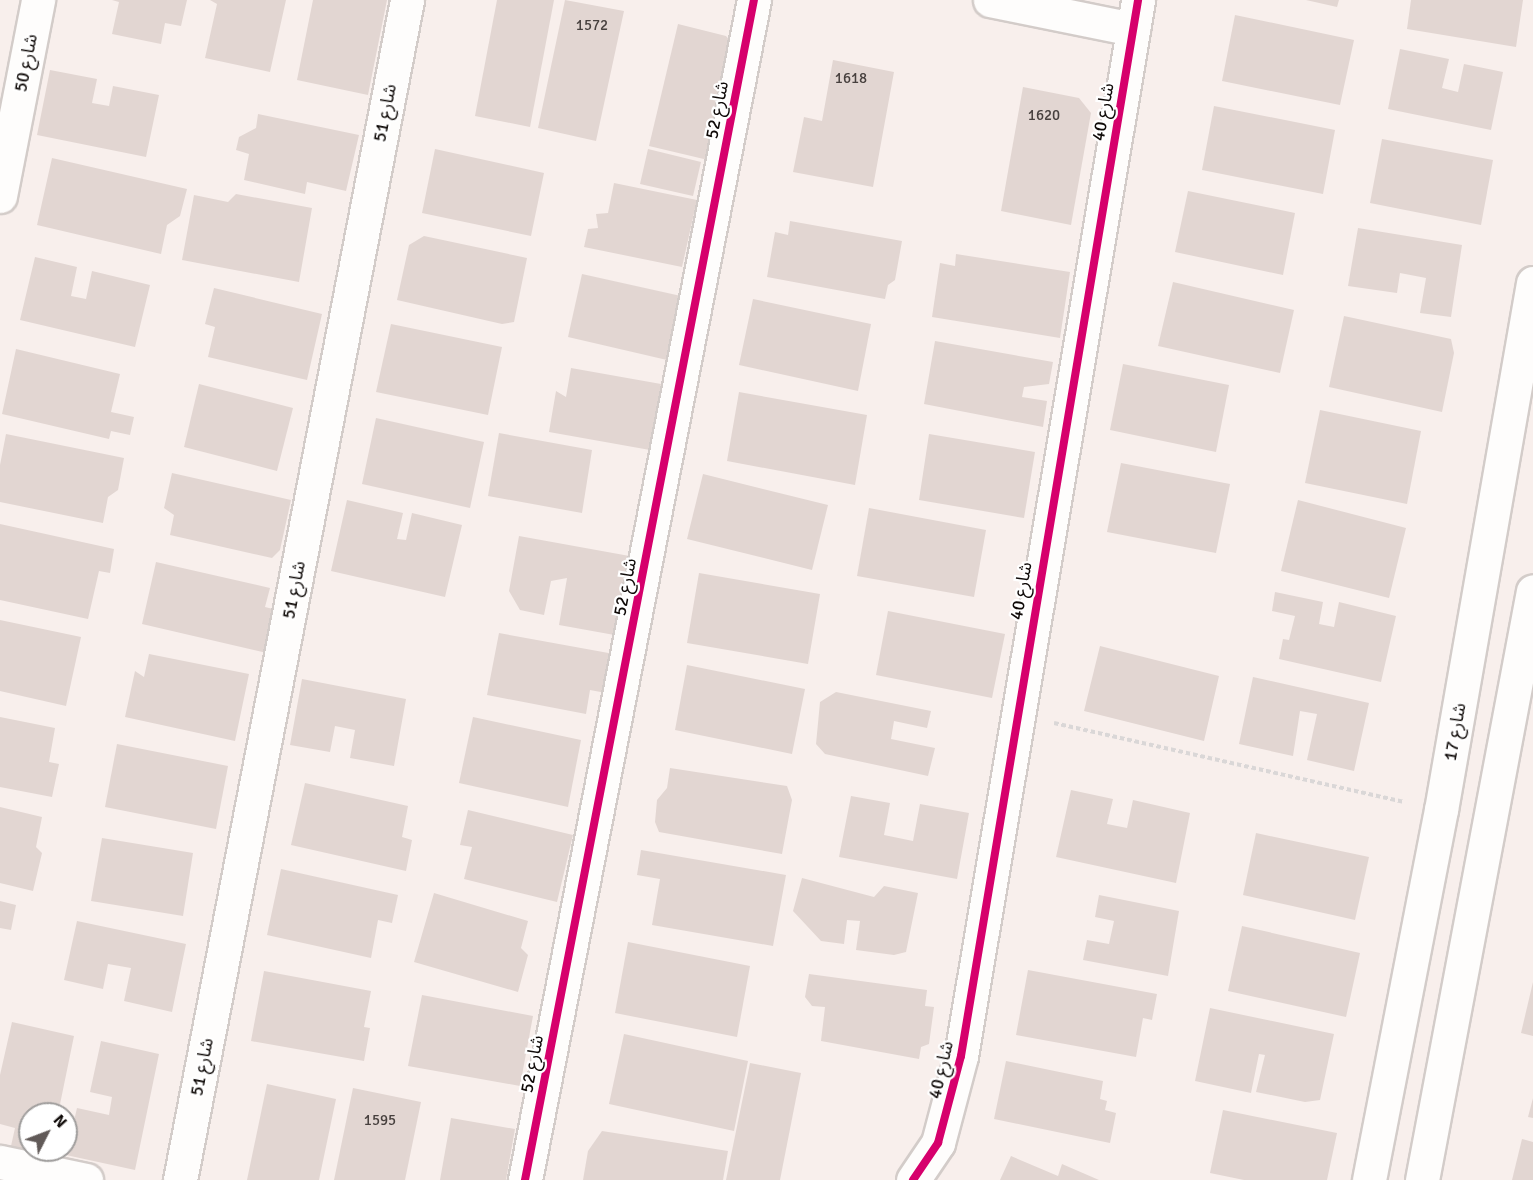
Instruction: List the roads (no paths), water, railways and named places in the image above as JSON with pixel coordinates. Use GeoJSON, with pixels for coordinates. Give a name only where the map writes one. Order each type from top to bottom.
{"type":"FeatureCollection","features":[{"type":"Feature","properties":{"kind":"street","name":"شارع 50"},"geometry":{"type":"LineString","coordinates":[[0,196],[38,0]]}},
{"type":"Feature","properties":{"kind":"street","name":"شارع 51"},"geometry":{"type":"LineString","coordinates":[[180,1180],[407,0]]}},
{"type":"Feature","properties":{"kind":"street","name":"شارع 52"},"geometry":{"type":"LineString","coordinates":[[525,1180],[754,0]]}},
{"type":"Feature","properties":{"kind":"street"},"geometry":{"type":"LineString","coordinates":[[990,0],[1135,14]]}},
{"type":"Feature","properties":{"kind":"street","name":"شارع 40"},"geometry":{"type":"LineString","coordinates":[[913,1180],[938,1143],[961,1056],[1015,714],[1135,14]]}},
{"type":"Feature","properties":{"kind":"street","name":"شارع 17"},"geometry":{"type":"LineString","coordinates":[[1369,1180],[1441,810],[1533,283]]}},
{"type":"Feature","properties":{"kind":"street"},"geometry":{"type":"LineString","coordinates":[[1422,1180],[1533,591]]}},
{"type":"Feature","properties":{"kind":"street"},"geometry":{"type":"LineString","coordinates":[[0,1162],[86,1180]]}}]}
